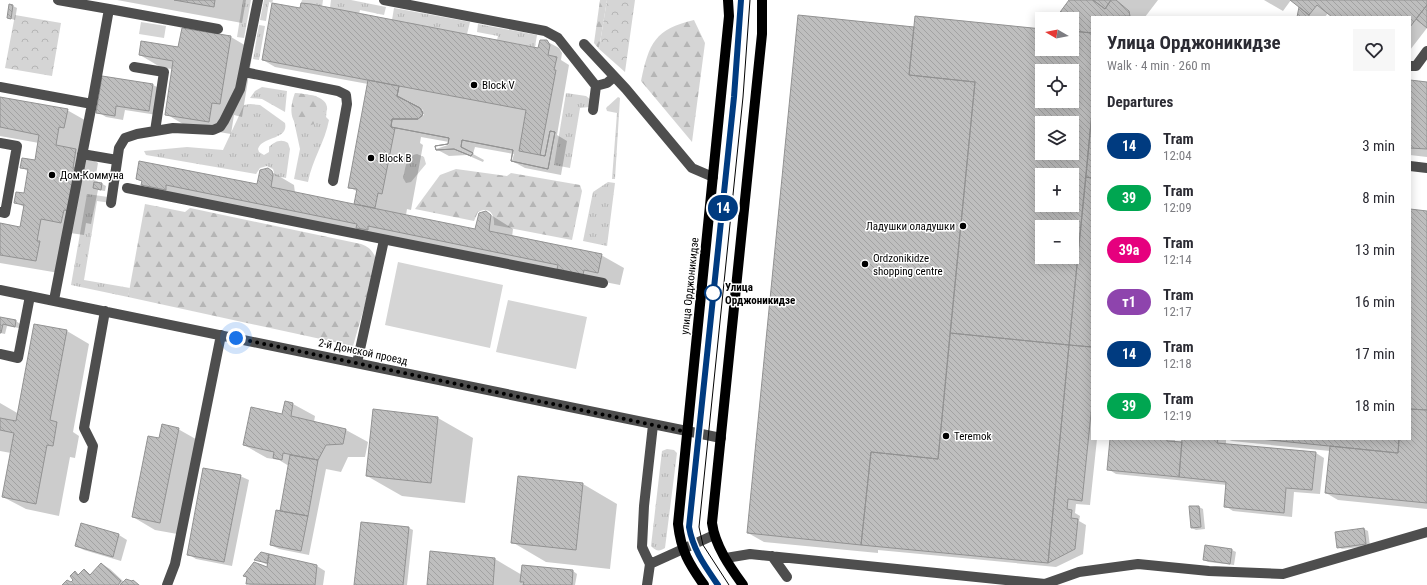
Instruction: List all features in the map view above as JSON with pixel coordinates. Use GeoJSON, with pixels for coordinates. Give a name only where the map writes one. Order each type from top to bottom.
{"type":"FeatureCollection","features":[{"type":"Feature","properties":{"kind":"main road","name":"улица Орджоникидзе"},"geometry":{"type":"LineString","coordinates":[[704,585],[682,549],[678,524],[729,16],[728,0]]}},
{"type":"Feature","properties":{"kind":"main road"},"geometry":{"type":"LineString","coordinates":[[743,585],[714,535],[712,523],[762,34],[762,0]]}},
{"type":"Feature","properties":{"kind":"street"},"geometry":{"type":"LineString","coordinates":[[58,0],[218,29]]}},
{"type":"Feature","properties":{"kind":"street"},"geometry":{"type":"LineString","coordinates":[[111,203],[119,148],[125,138],[137,134],[173,128],[213,130],[220,126],[240,89],[258,0]]}},
{"type":"Feature","properties":{"kind":"street"},"geometry":{"type":"LineString","coordinates":[[384,0],[534,28],[552,34],[558,38],[596,86],[593,110]]}},
{"type":"Feature","properties":{"kind":"street"},"geometry":{"type":"LineString","coordinates":[[54,300],[109,9]]}},
{"type":"Feature","properties":{"kind":"street"},"geometry":{"type":"LineString","coordinates":[[584,44],[626,89],[692,168],[713,177]]}},
{"type":"Feature","properties":{"kind":"street"},"geometry":{"type":"LineString","coordinates":[[1411,66],[1416,66],[1427,51]]}},
{"type":"Feature","properties":{"kind":"street"},"geometry":{"type":"LineString","coordinates":[[134,67],[164,72],[155,131]]}},
{"type":"Feature","properties":{"kind":"street"},"geometry":{"type":"LineString","coordinates":[[244,72],[338,91],[346,95],[347,104],[333,181]]}},
{"type":"Feature","properties":{"kind":"street"},"geometry":{"type":"LineString","coordinates":[[596,86],[606,83],[614,77]]}},
{"type":"Feature","properties":{"kind":"street"},"geometry":{"type":"LineString","coordinates":[[0,87],[92,104]]}},
{"type":"Feature","properties":{"kind":"street"},"geometry":{"type":"LineString","coordinates":[[0,143],[17,146],[5,213],[0,212]]}},
{"type":"Feature","properties":{"kind":"street"},"geometry":{"type":"LineString","coordinates":[[82,154],[117,160]]}},
{"type":"Feature","properties":{"kind":"street"},"geometry":{"type":"LineString","coordinates":[[1411,166],[1427,168]]}},
{"type":"Feature","properties":{"kind":"street"},"geometry":{"type":"LineString","coordinates":[[127,188],[602,283]]}},
{"type":"Feature","properties":{"kind":"street"},"geometry":{"type":"LineString","coordinates":[[357,363],[384,240]]}},
{"type":"Feature","properties":{"kind":"street","name":"2-й Донской проезд"},"geometry":{"type":"LineString","coordinates":[[0,290],[721,438]]}},
{"type":"Feature","properties":{"kind":"street"},"geometry":{"type":"LineString","coordinates":[[0,354],[18,358],[30,296]]}},
{"type":"Feature","properties":{"kind":"street"},"geometry":{"type":"LineString","coordinates":[[84,498],[93,446],[84,428],[105,311]]}},
{"type":"Feature","properties":{"kind":"street"},"geometry":{"type":"LineString","coordinates":[[167,585],[175,564],[221,335]]}},
{"type":"Feature","properties":{"kind":"street"},"geometry":{"type":"LineString","coordinates":[[648,585],[650,564],[642,547],[644,506],[653,425]]}},
{"type":"Feature","properties":{"kind":"street"},"geometry":{"type":"LineString","coordinates":[[726,558],[743,554],[772,556],[1027,584],[1045,584],[1079,572],[1138,564],[1209,571],[1282,574],[1427,532]]}},
{"type":"Feature","properties":{"kind":"street"},"geometry":{"type":"LineString","coordinates":[[650,564],[714,535]]}},
{"type":"Feature","properties":{"kind":"street"},"geometry":{"type":"LineString","coordinates":[[772,556],[787,577]]}},
{"type":"Feature","properties":{"kind":"green space"},"geometry":{"type":"Polygon","coordinates":[[[243,0],[251,0],[244,38],[237,37],[243,0]]]}},
{"type":"Feature","properties":{"kind":"green space"},"geometry":{"type":"Polygon","coordinates":[[[264,0],[273,0],[272,3],[269,2],[266,21],[260,20],[264,0]]]}},
{"type":"Feature","properties":{"kind":"green space"},"geometry":{"type":"Polygon","coordinates":[[[302,0],[323,0],[322,7],[301,3],[302,0]]]}},
{"type":"Feature","properties":{"kind":"green space"},"geometry":{"type":"Polygon","coordinates":[[[331,0],[351,0],[386,7],[384,15],[360,10],[359,14],[330,8],[331,0]]]}},
{"type":"Feature","properties":{"kind":"green space"},"geometry":{"type":"Polygon","coordinates":[[[600,0],[607,0],[599,49],[594,43],[600,0]]]}},
{"type":"Feature","properties":{"kind":"green space"},"geometry":{"type":"Polygon","coordinates":[[[607,0],[635,0],[625,72],[599,49],[607,0]]]}},
{"type":"Feature","properties":{"kind":"green space"},"geometry":{"type":"Polygon","coordinates":[[[394,8],[470,22],[467,34],[392,20],[394,8]]]}},
{"type":"Feature","properties":{"kind":"green space"},"geometry":{"type":"Polygon","coordinates":[[[15,15],[61,23],[52,76],[5,68],[15,15]]]}},
{"type":"Feature","properties":{"kind":"green space"},"geometry":{"type":"Polygon","coordinates":[[[694,20],[705,43],[692,142],[641,81],[651,47],[662,33],[670,28],[694,20]]]}},
{"type":"Feature","properties":{"kind":"green space"},"geometry":{"type":"Polygon","coordinates":[[[141,22],[166,26],[164,38],[139,34],[141,22]]]}},
{"type":"Feature","properties":{"kind":"green space"},"geometry":{"type":"Polygon","coordinates":[[[478,24],[537,35],[535,47],[497,40],[498,36],[477,32],[478,24]]]}},
{"type":"Feature","properties":{"kind":"green space"},"geometry":{"type":"Polygon","coordinates":[[[259,25],[265,26],[259,60],[253,59],[259,25]]]}},
{"type":"Feature","properties":{"kind":"green space"},"geometry":{"type":"Polygon","coordinates":[[[262,87],[287,91],[285,112],[262,99],[250,98],[255,91],[262,87]]]}},
{"type":"Feature","properties":{"kind":"green space"},"geometry":{"type":"Polygon","coordinates":[[[295,93],[316,96],[327,107],[326,117],[329,120],[325,136],[312,166],[308,182],[294,179],[300,149],[292,112],[295,93]]]}},
{"type":"Feature","properties":{"kind":"green space"},"geometry":{"type":"Polygon","coordinates":[[[295,93],[315,96],[324,101],[327,105],[327,110],[315,116],[314,124],[308,126],[301,124],[299,126],[293,119],[291,111],[295,93]]]}},
{"type":"Feature","properties":{"kind":"green space"},"geometry":{"type":"Polygon","coordinates":[[[566,93],[586,96],[591,100],[589,107],[580,108],[570,168],[554,165],[566,93]]]}},
{"type":"Feature","properties":{"kind":"green space"},"geometry":{"type":"Polygon","coordinates":[[[618,97],[620,98],[615,179],[612,179],[617,113],[607,111],[606,108],[618,97]]]}},
{"type":"Feature","properties":{"kind":"green space"},"geometry":{"type":"Polygon","coordinates":[[[244,105],[260,105],[285,123],[283,132],[264,142],[258,149],[259,152],[264,155],[269,152],[269,147],[275,142],[283,141],[288,143],[290,149],[286,178],[275,176],[273,169],[267,166],[260,168],[256,174],[146,155],[144,151],[187,147],[223,150],[244,105]]]}},
{"type":"Feature","properties":{"kind":"green space"},"geometry":{"type":"Polygon","coordinates":[[[417,154],[424,157],[426,164],[411,182],[406,183],[403,178],[408,160],[413,155],[417,154]]]}},
{"type":"Feature","properties":{"kind":"green space"},"geometry":{"type":"Polygon","coordinates":[[[456,169],[507,176],[511,173],[580,185],[582,191],[572,240],[494,225],[492,214],[485,210],[478,212],[474,221],[415,209],[440,175],[456,169]]]}},
{"type":"Feature","properties":{"kind":"green space"},"geometry":{"type":"Polygon","coordinates":[[[608,182],[615,183],[607,246],[583,241],[593,192],[608,182]]]}},
{"type":"Feature","properties":{"kind":"green space"},"geometry":{"type":"Polygon","coordinates":[[[87,194],[108,197],[111,203],[97,201],[84,280],[130,288],[128,297],[71,285],[87,194]]]}},
{"type":"Feature","properties":{"kind":"green space"},"geometry":{"type":"Polygon","coordinates":[[[145,204],[185,212],[190,208],[361,244],[367,247],[375,256],[377,263],[353,346],[128,297],[145,204]]]}},
{"type":"Feature","properties":{"kind":"green space"},"geometry":{"type":"Polygon","coordinates":[[[398,262],[503,285],[490,348],[385,325],[398,262]]]}},
{"type":"Feature","properties":{"kind":"green space"},"geometry":{"type":"Polygon","coordinates":[[[508,300],[587,317],[576,369],[496,352],[508,300]]]}},
{"type":"Feature","properties":{"kind":"green space"},"geometry":{"type":"Polygon","coordinates":[[[667,449],[674,450],[677,453],[665,548],[658,550],[651,546],[662,451],[667,449]]]}},
{"type":"Feature","properties":{"kind":"building"},"geometry":{"type":"Polygon","coordinates":[[[174,0],[215,0],[214,7],[174,0]]]}},
{"type":"Feature","properties":{"kind":"building"},"geometry":{"type":"Polygon","coordinates":[[[1069,0],[1093,0],[1105,9],[1111,0],[1116,0],[1129,11],[1130,16],[1091,16],[1091,33],[1079,32],[1079,12],[1060,12],[1069,0]]]}},
{"type":"Feature","properties":{"kind":"building"},"geometry":{"type":"Polygon","coordinates":[[[1093,0],[1111,0],[1105,9],[1093,0]]]}},
{"type":"Feature","properties":{"kind":"building"},"geometry":{"type":"Polygon","coordinates":[[[1290,0],[1427,0],[1427,5],[1411,26],[1411,16],[1331,16],[1317,5],[1309,15],[1290,0]]]}},
{"type":"Feature","properties":{"kind":"building","name":"Block V"},"geometry":{"type":"Polygon","coordinates":[[[272,3],[300,8],[301,3],[311,4],[538,48],[540,40],[547,40],[550,45],[548,55],[557,57],[554,70],[556,70],[540,155],[545,156],[550,131],[555,132],[548,169],[511,161],[513,150],[462,140],[461,147],[473,153],[471,156],[454,149],[436,150],[435,146],[448,144],[449,138],[391,127],[392,119],[418,119],[423,114],[420,108],[397,96],[399,86],[262,60],[272,3]]]}},
{"type":"Feature","properties":{"kind":"building"},"geometry":{"type":"Polygon","coordinates":[[[9,4],[13,5],[11,19],[7,18],[9,4]]]}},
{"type":"Feature","properties":{"kind":"building"},"geometry":{"type":"Polygon","coordinates":[[[1427,5],[1427,28],[1416,19],[1427,5]]]}},
{"type":"Feature","properties":{"kind":"building"},"geometry":{"type":"Polygon","coordinates":[[[1299,7],[1309,15],[1309,16],[1297,16],[1299,7]]]}},
{"type":"Feature","properties":{"kind":"building","name":"Ordzonikidze shopping centre"},"geometry":{"type":"Polygon","coordinates":[[[798,15],[914,27],[909,75],[975,82],[938,459],[871,452],[861,545],[747,533],[798,15]]]}},
{"type":"Feature","properties":{"kind":"building"},"geometry":{"type":"Polygon","coordinates":[[[915,16],[1035,28],[1035,56],[1079,56],[1079,32],[1091,33],[1091,122],[1079,244],[1079,220],[1035,220],[1035,264],[1077,264],[1069,345],[950,333],[975,82],[909,75],[915,16]]]}},
{"type":"Feature","properties":{"kind":"building"},"geometry":{"type":"Polygon","coordinates":[[[182,28],[231,36],[220,104],[212,103],[209,122],[165,115],[173,61],[139,55],[141,41],[178,47],[182,28]]]}},
{"type":"Feature","properties":{"kind":"building"},"geometry":{"type":"Polygon","coordinates":[[[102,76],[153,84],[149,111],[116,106],[115,116],[96,113],[102,76]]]}},
{"type":"Feature","properties":{"kind":"building","name":"Block B"},"geometry":{"type":"Polygon","coordinates":[[[368,80],[399,86],[397,96],[420,108],[423,112],[422,116],[418,119],[392,119],[391,127],[395,128],[382,194],[378,193],[375,208],[354,204],[357,189],[348,188],[368,80]]]}},
{"type":"Feature","properties":{"kind":"building"},"geometry":{"type":"Polygon","coordinates":[[[1411,80],[1427,82],[1427,149],[1411,148],[1411,80]]]}},
{"type":"Feature","properties":{"kind":"building"},"geometry":{"type":"Polygon","coordinates":[[[399,86],[526,110],[519,151],[545,156],[550,131],[555,132],[548,169],[511,161],[513,150],[462,140],[461,147],[473,153],[471,156],[454,149],[436,150],[435,146],[448,144],[449,138],[391,127],[392,119],[418,119],[423,114],[420,108],[397,96],[399,86]]]}},
{"type":"Feature","properties":{"kind":"building","name":"Дом-Коммуна"},"geometry":{"type":"Polygon","coordinates":[[[0,97],[68,109],[64,128],[59,127],[56,145],[76,149],[73,168],[77,168],[69,211],[64,210],[61,223],[41,219],[37,241],[40,241],[36,261],[0,255],[0,223],[20,227],[24,205],[14,203],[16,192],[24,193],[28,169],[20,168],[22,158],[35,160],[39,135],[0,127],[0,97]]]}},
{"type":"Feature","properties":{"kind":"building"},"geometry":{"type":"Polygon","coordinates":[[[1091,123],[1091,178],[1086,177],[1091,123]]]}},
{"type":"Feature","properties":{"kind":"building"},"geometry":{"type":"Polygon","coordinates":[[[139,161],[257,184],[260,170],[268,168],[272,171],[273,175],[271,187],[475,229],[479,213],[486,211],[491,215],[489,231],[602,254],[598,273],[584,270],[583,275],[557,269],[558,265],[368,226],[368,230],[356,228],[357,224],[166,185],[166,190],[141,185],[142,181],[136,179],[139,161]]]}},
{"type":"Feature","properties":{"kind":"building"},"geometry":{"type":"Polygon","coordinates":[[[1086,177],[1091,178],[1091,347],[1069,345],[1077,264],[1079,264],[1079,246],[1086,177]]]}},
{"type":"Feature","properties":{"kind":"building"},"geometry":{"type":"Polygon","coordinates":[[[94,182],[102,183],[101,190],[93,188],[94,182]]]}},
{"type":"Feature","properties":{"kind":"building"},"geometry":{"type":"Polygon","coordinates":[[[1411,209],[1427,211],[1427,410],[1411,409],[1411,209]]]}},
{"type":"Feature","properties":{"kind":"building"},"geometry":{"type":"Polygon","coordinates":[[[0,317],[16,320],[15,327],[3,324],[0,333],[0,317]]]}},
{"type":"Feature","properties":{"kind":"building"},"geometry":{"type":"Polygon","coordinates":[[[34,324],[67,330],[50,420],[57,422],[53,446],[47,445],[36,504],[2,497],[14,433],[0,430],[0,418],[16,421],[34,324]]]}},
{"type":"Feature","properties":{"kind":"building"},"geometry":{"type":"Polygon","coordinates":[[[950,333],[1069,345],[1048,563],[861,545],[871,452],[938,459],[950,333]]]}},
{"type":"Feature","properties":{"kind":"building"},"geometry":{"type":"Polygon","coordinates":[[[1069,345],[1091,347],[1091,414],[1082,501],[1068,499],[1067,509],[1072,510],[1071,518],[1078,519],[1075,549],[1048,563],[1069,345]]]}},
{"type":"Feature","properties":{"kind":"building"},"geometry":{"type":"Polygon","coordinates":[[[285,401],[293,403],[291,416],[346,429],[343,444],[326,445],[318,460],[283,453],[282,460],[273,458],[274,452],[243,445],[251,407],[282,414],[285,401]]]}},
{"type":"Feature","properties":{"kind":"building"},"geometry":{"type":"Polygon","coordinates":[[[373,409],[438,417],[431,483],[366,476],[373,409]]]}},
{"type":"Feature","properties":{"kind":"building"},"geometry":{"type":"Polygon","coordinates":[[[1411,409],[1427,410],[1427,503],[1325,493],[1330,446],[1398,453],[1399,440],[1411,440],[1411,409]]]}},
{"type":"Feature","properties":{"kind":"building"},"geometry":{"type":"Polygon","coordinates":[[[162,424],[179,428],[160,523],[132,517],[148,436],[159,438],[162,424]]]}},
{"type":"Feature","properties":{"kind":"building"},"geometry":{"type":"Polygon","coordinates":[[[1110,440],[1167,440],[1182,442],[1179,477],[1107,470],[1110,440]]]}},
{"type":"Feature","properties":{"kind":"building"},"geometry":{"type":"Polygon","coordinates":[[[1182,440],[1218,440],[1217,443],[1316,452],[1312,490],[1286,488],[1284,513],[1224,507],[1226,482],[1179,477],[1182,440]]]}},
{"type":"Feature","properties":{"kind":"building"},"geometry":{"type":"Polygon","coordinates":[[[1270,440],[1399,440],[1398,453],[1270,440]]]}},
{"type":"Feature","properties":{"kind":"building"},"geometry":{"type":"Polygon","coordinates":[[[290,455],[318,460],[308,516],[280,511],[290,455]]]}},
{"type":"Feature","properties":{"kind":"building"},"geometry":{"type":"Polygon","coordinates":[[[203,468],[241,475],[224,562],[187,555],[203,468]]]}},
{"type":"Feature","properties":{"kind":"building"},"geometry":{"type":"Polygon","coordinates":[[[518,476],[583,483],[576,550],[511,543],[518,476]]]}},
{"type":"Feature","properties":{"kind":"building"},"geometry":{"type":"Polygon","coordinates":[[[1189,506],[1199,506],[1201,527],[1191,528],[1189,506]]]}},
{"type":"Feature","properties":{"kind":"building"},"geometry":{"type":"Polygon","coordinates":[[[276,510],[308,516],[301,551],[270,545],[276,510]]]}},
{"type":"Feature","properties":{"kind":"building"},"geometry":{"type":"Polygon","coordinates":[[[361,522],[409,527],[403,585],[354,585],[361,522]]]}},
{"type":"Feature","properties":{"kind":"building"},"geometry":{"type":"Polygon","coordinates":[[[81,523],[119,534],[113,557],[75,546],[81,523]]]}},
{"type":"Feature","properties":{"kind":"building"},"geometry":{"type":"Polygon","coordinates":[[[1364,528],[1366,544],[1337,548],[1335,532],[1364,528]]]}},
{"type":"Feature","properties":{"kind":"building"},"geometry":{"type":"Polygon","coordinates":[[[1205,545],[1232,549],[1230,564],[1203,560],[1205,545]]]}},
{"type":"Feature","properties":{"kind":"building"},"geometry":{"type":"Polygon","coordinates":[[[430,551],[495,558],[493,585],[427,585],[430,551]]]}},
{"type":"Feature","properties":{"kind":"building"},"geometry":{"type":"Polygon","coordinates":[[[261,552],[269,554],[267,563],[254,560],[261,552]]]}},
{"type":"Feature","properties":{"kind":"building"},"geometry":{"type":"Polygon","coordinates":[[[269,554],[317,565],[315,585],[246,584],[247,577],[243,576],[254,562],[267,567],[269,554]]]}},
{"type":"Feature","properties":{"kind":"building"},"geometry":{"type":"Polygon","coordinates":[[[101,563],[121,581],[118,585],[62,585],[67,580],[71,582],[73,580],[70,576],[75,571],[78,575],[84,569],[90,575],[101,563]]]}},
{"type":"Feature","properties":{"kind":"building"},"geometry":{"type":"Polygon","coordinates":[[[522,565],[573,570],[572,585],[523,585],[524,582],[520,582],[522,565]]]}},
{"type":"Feature","properties":{"kind":"building"},"geometry":{"type":"Polygon","coordinates":[[[126,579],[133,580],[139,585],[120,585],[126,579]]]}},
{"type":"Feature","properties":{"kind":"tram line"},"geometry":{"type":"LineString","coordinates":[[718,585],[704,564],[697,550],[689,527],[734,97],[741,0]]}},
{"type":"Feature","properties":{"kind":"tram line","name":"14"},"geometry":{"type":"LineString","coordinates":[[718,585],[703,564],[693,544],[689,527],[700,435],[734,97],[740,31],[741,0]]}},
{"type":"Feature","properties":{"kind":"tram line"},"geometry":{"type":"LineString","coordinates":[[729,585],[703,545],[699,527],[743,97],[750,0]]}},
{"type":"Feature","properties":{"kind":"place","name":"Block V"},"geometry":{"type":"Point","coordinates":[474,85]}},
{"type":"Feature","properties":{"kind":"place","name":"Block B"},"geometry":{"type":"Point","coordinates":[371,158]}},
{"type":"Feature","properties":{"kind":"place","name":"Дом-Коммуна"},"geometry":{"type":"Point","coordinates":[52,175]}},
{"type":"Feature","properties":{"kind":"place","name":"Ладушки оладушки"},"geometry":{"type":"Point","coordinates":[963,226]}},
{"type":"Feature","properties":{"kind":"place","name":"Ordzonikidze shopping centre"},"geometry":{"type":"Point","coordinates":[865,264]}},
{"type":"Feature","properties":{"kind":"place","name":"Улица Орджоникидзе"},"geometry":{"type":"Point","coordinates":[713,293]}},
{"type":"Feature","properties":{"kind":"place","name":"Teremok"},"geometry":{"type":"Point","coordinates":[946,436]}},
{"type":"Feature","properties":{"kind":"route"},"geometry":{"type":"LineString","coordinates":[[236,338],[687,432],[701,297],[713,293]]}}]}
